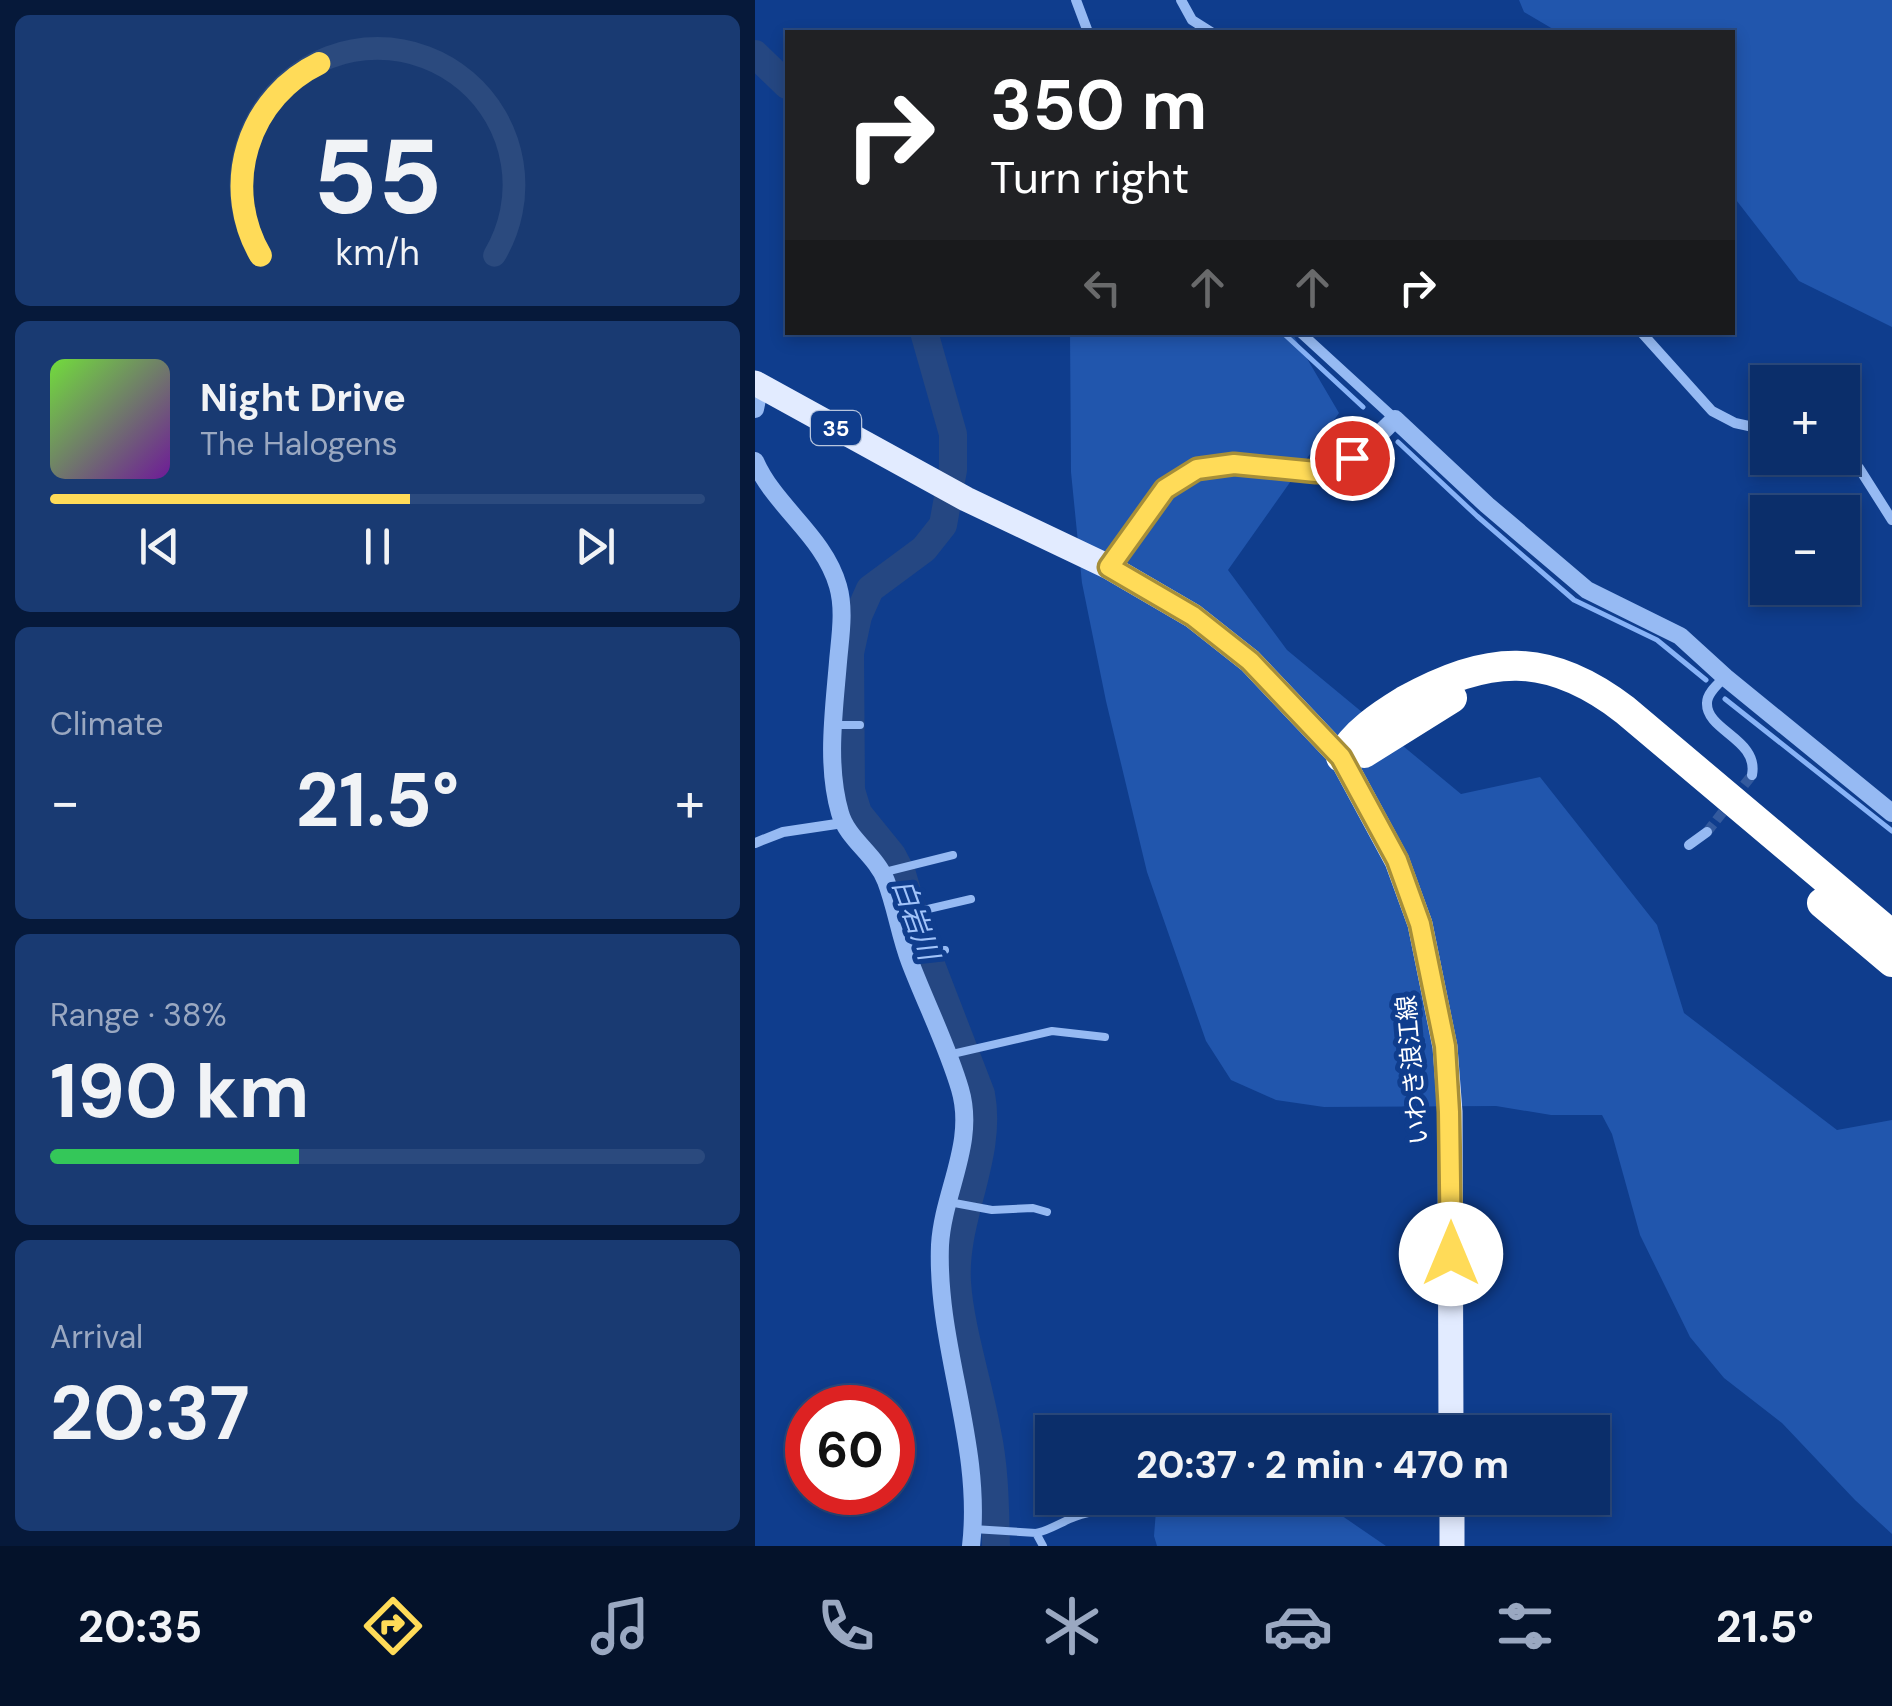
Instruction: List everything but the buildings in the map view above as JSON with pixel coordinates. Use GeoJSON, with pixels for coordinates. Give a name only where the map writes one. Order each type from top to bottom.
{"type":"FeatureCollection","features":[{"type":"Feature","properties":{"kind":"highway"},"geometry":{"type":"LineString","coordinates":[[1341,757],[1350,741],[1365,729],[1442,680],[1479,668],[1523,664],[1553,670],[1596,688],[1625,710],[1892,935]]}},
{"type":"Feature","properties":{"kind":"highway"},"geometry":{"type":"LineString","coordinates":[[1341,757],[1361,755],[1443,702],[1473,688],[1505,681],[1550,686],[1591,703],[1617,722],[1892,962]]}},
{"type":"Feature","properties":{"kind":"main road","name":"いわき浪江線"},"geometry":{"type":"LineString","coordinates":[[755,358],[757,392],[1109,567],[1193,616],[1250,661],[1341,757],[1397,860],[1420,924],[1443,1031],[1449,1112],[1451,1415]]}},
{"type":"Feature","properties":{"kind":"main road"},"geometry":{"type":"LineString","coordinates":[[1452,1515],[1452,1546]]}},
{"type":"Feature","properties":{"kind":"street"},"geometry":{"type":"LineString","coordinates":[[1076,0],[1087,30]]}},
{"type":"Feature","properties":{"kind":"street"},"geometry":{"type":"LineString","coordinates":[[1181,0],[1192,20],[1208,30]]}},
{"type":"Feature","properties":{"kind":"street"},"geometry":{"type":"LineString","coordinates":[[1303,335],[1487,505],[1587,590],[1680,636],[1892,812]]}},
{"type":"Feature","properties":{"kind":"street"},"geometry":{"type":"LineString","coordinates":[[1644,335],[1712,411],[1735,424],[1750,427]]}},
{"type":"Feature","properties":{"kind":"street"},"geometry":{"type":"LineString","coordinates":[[1109,567],[1165,489],[1197,469],[1234,464],[1297,472],[1331,468],[1352,458],[1395,419]]}},
{"type":"Feature","properties":{"kind":"street"},"geometry":{"type":"LineString","coordinates":[[755,461],[763,479],[823,552],[839,588],[836,798],[843,823],[885,872],[960,1088],[965,1124],[952,1203],[940,1241],[943,1299],[973,1477],[977,1535]]}},
{"type":"Feature","properties":{"kind":"street"},"geometry":{"type":"LineString","coordinates":[[1860,470],[1892,520]]}},
{"type":"Feature","properties":{"kind":"street"},"geometry":{"type":"LineString","coordinates":[[1725,677],[1711,693],[1707,703],[1709,714],[1751,754],[1752,775]]}},
{"type":"Feature","properties":{"kind":"street"},"geometry":{"type":"LineString","coordinates":[[755,843],[783,832],[843,823]]}},
{"type":"Feature","properties":{"kind":"street"},"geometry":{"type":"LineString","coordinates":[[1689,845],[1707,832]]}},
{"type":"Feature","properties":{"kind":"lane"},"geometry":{"type":"LineString","coordinates":[[837,725],[860,726]]}},
{"type":"Feature","properties":{"kind":"lane"},"geometry":{"type":"LineString","coordinates":[[885,872],[953,855]]}},
{"type":"Feature","properties":{"kind":"lane"},"geometry":{"type":"LineString","coordinates":[[900,915],[971,898]]}},
{"type":"Feature","properties":{"kind":"lane"},"geometry":{"type":"LineString","coordinates":[[913,958],[945,950]]}},
{"type":"Feature","properties":{"kind":"lane"},"geometry":{"type":"LineString","coordinates":[[951,1054],[1051,1031],[1105,1038]]}},
{"type":"Feature","properties":{"kind":"lane"},"geometry":{"type":"LineString","coordinates":[[952,1203],[992,1210],[1033,1208],[1047,1212]]}},
{"type":"Feature","properties":{"kind":"lane"},"geometry":{"type":"LineString","coordinates":[[977,1535],[1049,1530],[1084,1515]]}},
{"type":"Feature","properties":{"kind":"lane"},"geometry":{"type":"LineString","coordinates":[[1036,1532],[1043,1546]]}},
{"type":"Feature","properties":{"kind":"shaded area"},"geometry":{"type":"Polygon","coordinates":[[[1519,0],[1892,0],[1892,327],[1799,281],[1735,199],[1735,30],[1555,30],[1524,12],[1519,0]]]}},
{"type":"Feature","properties":{"kind":"shaded area"},"geometry":{"type":"Polygon","coordinates":[[[1070,335],[1293,335],[1339,413],[1228,570],[1287,650],[1461,794],[1540,777],[1657,925],[1684,1013],[1837,1130],[1892,1120],[1892,1534],[1782,1423],[1724,1378],[1690,1337],[1640,1235],[1612,1134],[1602,1115],[1551,1115],[1496,1106],[1324,1107],[1276,1100],[1231,1080],[1206,1041],[1147,872],[1082,583],[1071,472],[1070,335]]]}},
{"type":"Feature","properties":{"kind":"shaded area"},"geometry":{"type":"Polygon","coordinates":[[[1156,1515],[1341,1515],[1386,1546],[1157,1546],[1156,1515]]]}},
{"type":"Feature","properties":{"kind":"waterway","name":"白岩川"},"geometry":{"type":"LineString","coordinates":[[755,54],[785,83]]}},
{"type":"Feature","properties":{"kind":"waterway","name":"白岩川"},"geometry":{"type":"LineString","coordinates":[[925,335],[953,434],[953,470],[943,525],[924,549],[870,589],[858,616],[850,653],[851,790],[858,813],[892,855],[902,874],[920,936],[981,1094],[982,1141],[961,1234],[957,1282],[990,1446],[996,1546]]}},
{"type":"Feature","properties":{"kind":"waterway"},"geometry":{"type":"LineString","coordinates":[[1285,335],[1363,407]]}},
{"type":"Feature","properties":{"kind":"waterway"},"geometry":{"type":"LineString","coordinates":[[1398,442],[1574,600],[1657,640],[1706,680]]}},
{"type":"Feature","properties":{"kind":"waterway"},"geometry":{"type":"LineString","coordinates":[[1725,699],[1892,831]]}},
{"type":"Feature","properties":{"kind":"tunnel"},"geometry":{"type":"LineString","coordinates":[[1707,832],[1752,775]]}},
{"type":"Feature","properties":{"kind":"route"},"geometry":{"type":"LineString","coordinates":[[1352,458],[1316,472],[1234,464],[1197,469],[1165,489],[1109,567],[1193,616],[1250,661],[1341,757],[1397,860],[1420,924],[1445,1046],[1451,1254]]}}]}
